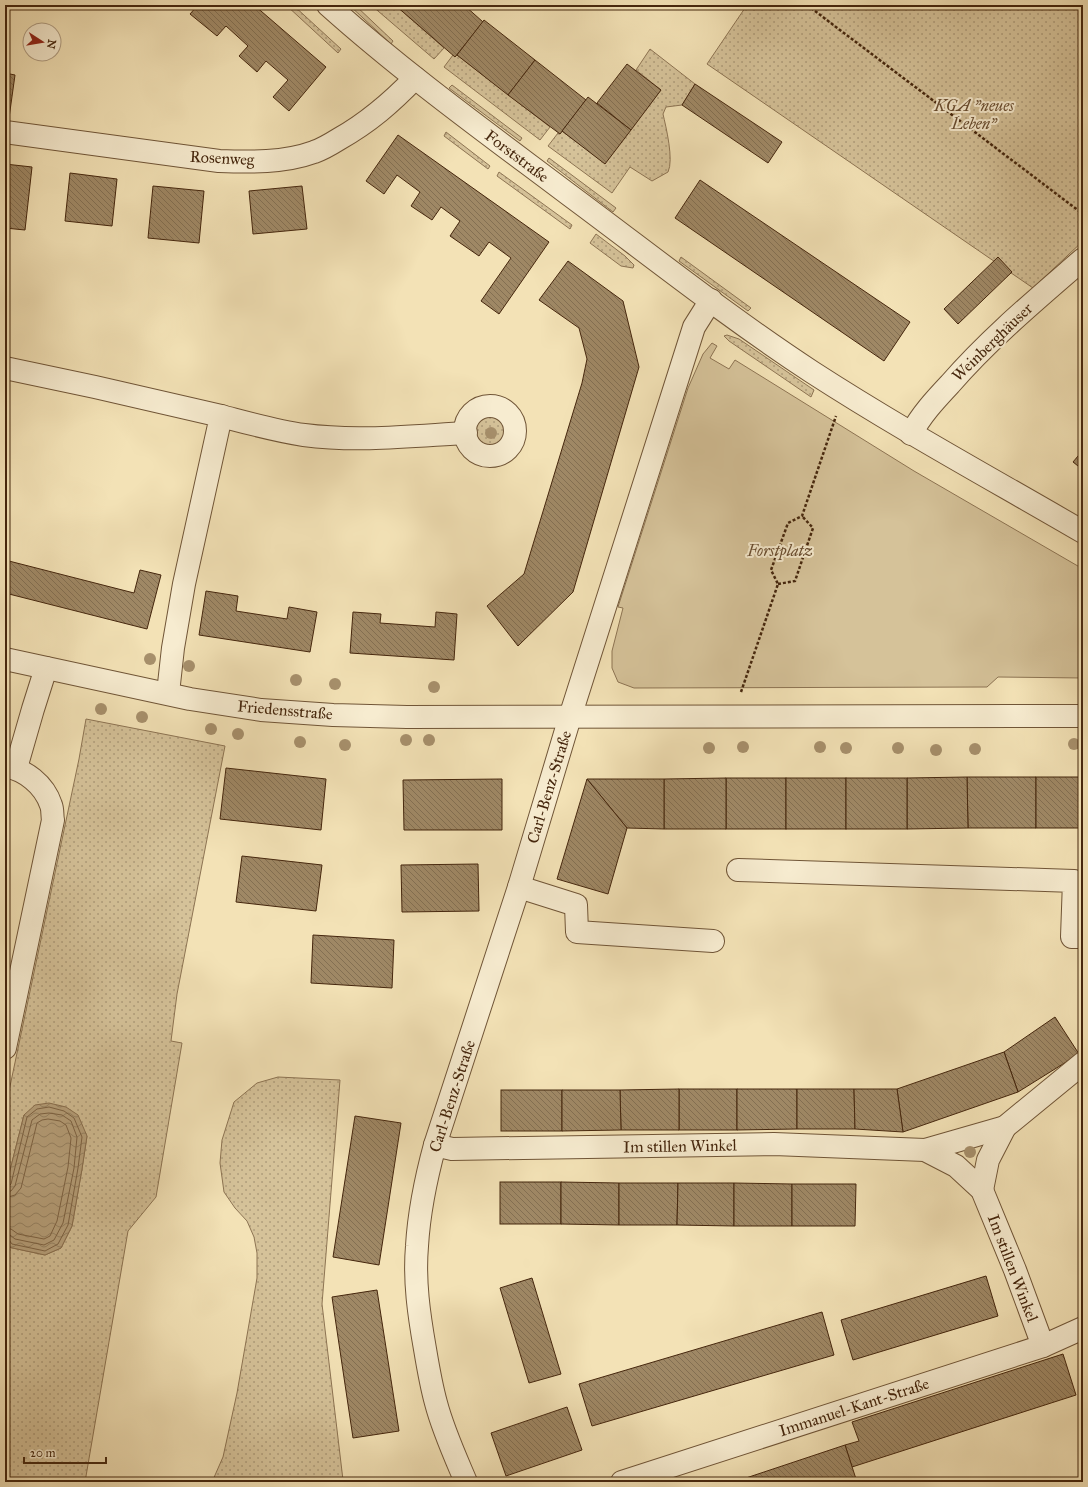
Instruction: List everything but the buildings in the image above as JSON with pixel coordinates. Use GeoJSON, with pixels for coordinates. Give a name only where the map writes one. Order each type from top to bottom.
{"type":"FeatureCollection","features":[{"type":"Feature","properties":{"kind":"street","name":"Forststraße"},"geometry":{"type":"LineString","coordinates":[[328,5],[457,112],[711,300]]}},
{"type":"Feature","properties":{"kind":"street","name":"Rosenweg"},"geometry":{"type":"LineString","coordinates":[[5,132],[219,161],[251,162],[275,160],[314,152],[361,127],[393,102],[415,78]]}},
{"type":"Feature","properties":{"kind":"street","name":"Weinberghäuser"},"geometry":{"type":"LineString","coordinates":[[911,434],[919,419],[929,406],[965,366],[1010,323],[1083,259]]}},
{"type":"Feature","properties":{"kind":"street"},"geometry":{"type":"LineString","coordinates":[[1083,532],[911,434],[812,372],[744,326],[711,300],[694,327],[570,717],[1083,716]]}},
{"type":"Feature","properties":{"kind":"street"},"geometry":{"type":"LineString","coordinates":[[5,368],[110,390],[289,432],[324,436],[384,437],[466,433]]}},
{"type":"Feature","properties":{"kind":"street"},"geometry":{"type":"LineString","coordinates":[[168,693],[173,648],[184,584],[221,416]]}},
{"type":"Feature","properties":{"kind":"street","name":"Friedensstraße"},"geometry":{"type":"LineString","coordinates":[[5,659],[168,693],[190,699],[261,710],[333,715],[407,717],[570,717]]}},
{"type":"Feature","properties":{"kind":"street"},"geometry":{"type":"LineString","coordinates":[[5,1048],[53,820],[51,805],[42,788],[26,774],[11,767],[33,709],[46,668]]}},
{"type":"Feature","properties":{"kind":"street","name":"Carl-Benz-Straße"},"geometry":{"type":"LineString","coordinates":[[466,1482],[444,1429],[434,1396],[420,1321],[416,1278],[416,1247],[420,1211],[426,1178],[435,1145],[519,887],[570,717]]}},
{"type":"Feature","properties":{"kind":"street"},"geometry":{"type":"LineString","coordinates":[[738,870],[1074,881],[1072,937],[1083,937]]}},
{"type":"Feature","properties":{"kind":"street"},"geometry":{"type":"LineString","coordinates":[[519,887],[576,905],[577,932],[713,941]]}},
{"type":"Feature","properties":{"kind":"street","name":"Im stillen Winkel"},"geometry":{"type":"LineString","coordinates":[[435,1145],[452,1150],[774,1144],[925,1150],[1005,1127],[1083,1063]]}},
{"type":"Feature","properties":{"kind":"street","name":"Im stillen Winkel"},"geometry":{"type":"LineString","coordinates":[[982,1190],[988,1160],[1005,1127]]}},
{"type":"Feature","properties":{"kind":"street","name":"Im stillen Winkel"},"geometry":{"type":"LineString","coordinates":[[925,1150],[956,1166],[982,1190],[1015,1270],[1043,1346]]}},
{"type":"Feature","properties":{"kind":"street","name":"Immanuel-Kant-Straße"},"geometry":{"type":"LineString","coordinates":[[622,1482],[1043,1346],[1083,1328]]}},
{"type":"Feature","properties":{"kind":"path"},"geometry":{"type":"LineString","coordinates":[[807,5],[1083,214]]}},
{"type":"Feature","properties":{"kind":"path"},"geometry":{"type":"LineString","coordinates":[[734,716],[778,584],[771,570],[788,523],[802,516],[836,416]]}},
{"type":"Feature","properties":{"kind":"path"},"geometry":{"type":"LineString","coordinates":[[778,584],[795,582],[813,528],[802,516]]}},
{"type":"Feature","properties":{"kind":"green space"},"geometry":{"type":"Polygon","coordinates":[[[286,5],[293,5],[341,49],[338,53],[286,5]]]}},
{"type":"Feature","properties":{"kind":"green space"},"geometry":{"type":"Polygon","coordinates":[[[349,5],[355,5],[393,41],[391,44],[349,5]]]}},
{"type":"Feature","properties":{"kind":"green space"},"geometry":{"type":"Polygon","coordinates":[[[371,5],[395,5],[444,48],[434,59],[371,5]]]}},
{"type":"Feature","properties":{"kind":"green space","name":"KGA \"neues Leben\""},"geometry":{"type":"Polygon","coordinates":[[[747,5],[1083,5],[1083,241],[1033,288],[707,64],[747,5]]]}},
{"type":"Feature","properties":{"kind":"green space"},"geometry":{"type":"Polygon","coordinates":[[[650,49],[695,84],[682,105],[666,107],[663,114],[670,152],[670,167],[668,172],[652,181],[630,167],[612,193],[548,146],[558,133],[560,134],[562,131],[605,163],[661,90],[636,70],[650,49]]]}},
{"type":"Feature","properties":{"kind":"green space"},"geometry":{"type":"Polygon","coordinates":[[[453,55],[455,57],[457,55],[550,127],[540,140],[444,67],[453,55]]]}},
{"type":"Feature","properties":{"kind":"green space"},"geometry":{"type":"Polygon","coordinates":[[[452,85],[522,138],[520,141],[449,88],[452,85]]]}},
{"type":"Feature","properties":{"kind":"green space"},"geometry":{"type":"Polygon","coordinates":[[[446,132],[490,166],[488,169],[444,136],[446,132]]]}},
{"type":"Feature","properties":{"kind":"green space"},"geometry":{"type":"Polygon","coordinates":[[[549,158],[616,208],[613,212],[547,161],[549,158]]]}},
{"type":"Feature","properties":{"kind":"green space"},"geometry":{"type":"Polygon","coordinates":[[[499,172],[572,225],[570,229],[497,176],[499,172]]]}},
{"type":"Feature","properties":{"kind":"green space"},"geometry":{"type":"Polygon","coordinates":[[[596,234],[625,256],[634,265],[633,268],[621,266],[590,243],[596,234]]]}},
{"type":"Feature","properties":{"kind":"green space"},"geometry":{"type":"Polygon","coordinates":[[[681,257],[751,308],[748,311],[679,261],[681,257]]]}},
{"type":"Feature","properties":{"kind":"green space"},"geometry":{"type":"Polygon","coordinates":[[[727,335],[739,339],[814,390],[811,397],[729,341],[724,336],[727,335]]]}},
{"type":"Feature","properties":{"kind":"green space","name":"Forstplatz"},"geometry":{"type":"Polygon","coordinates":[[[712,343],[717,346],[710,358],[729,369],[735,360],[914,471],[1083,569],[1083,678],[998,677],[987,687],[634,688],[618,682],[612,668],[612,651],[623,608],[618,607],[688,388],[703,354],[712,343]]]}},
{"type":"Feature","properties":{"kind":"green space"},"geometry":{"type":"Polygon","coordinates":[[[487,412],[495,412],[505,417],[509,424],[509,438],[505,445],[495,450],[487,450],[477,445],[475,442],[472,435],[472,427],[477,417],[480,415],[487,412]]]}},
{"type":"Feature","properties":{"kind":"green space"},"geometry":{"type":"Polygon","coordinates":[[[86,719],[225,746],[177,994],[171,1041],[182,1043],[156,1197],[128,1231],[85,1482],[5,1482],[5,1238],[8,1247],[45,1255],[61,1248],[72,1226],[87,1136],[24,1115],[5,1190],[5,1110],[79,759],[86,719]]]}},
{"type":"Feature","properties":{"kind":"green space"},"geometry":{"type":"Polygon","coordinates":[[[278,1077],[340,1080],[322,1304],[343,1480],[341,1482],[212,1482],[223,1457],[237,1393],[257,1278],[257,1253],[254,1237],[247,1221],[235,1208],[224,1192],[220,1163],[222,1140],[234,1102],[257,1083],[278,1077]]]}},
{"type":"Feature","properties":{"kind":"water"},"geometry":{"type":"Polygon","coordinates":[[[49,1103],[66,1107],[78,1115],[87,1136],[72,1226],[61,1248],[45,1255],[8,1247],[5,1238],[5,1190],[24,1115],[35,1105],[49,1103]]]}}]}
